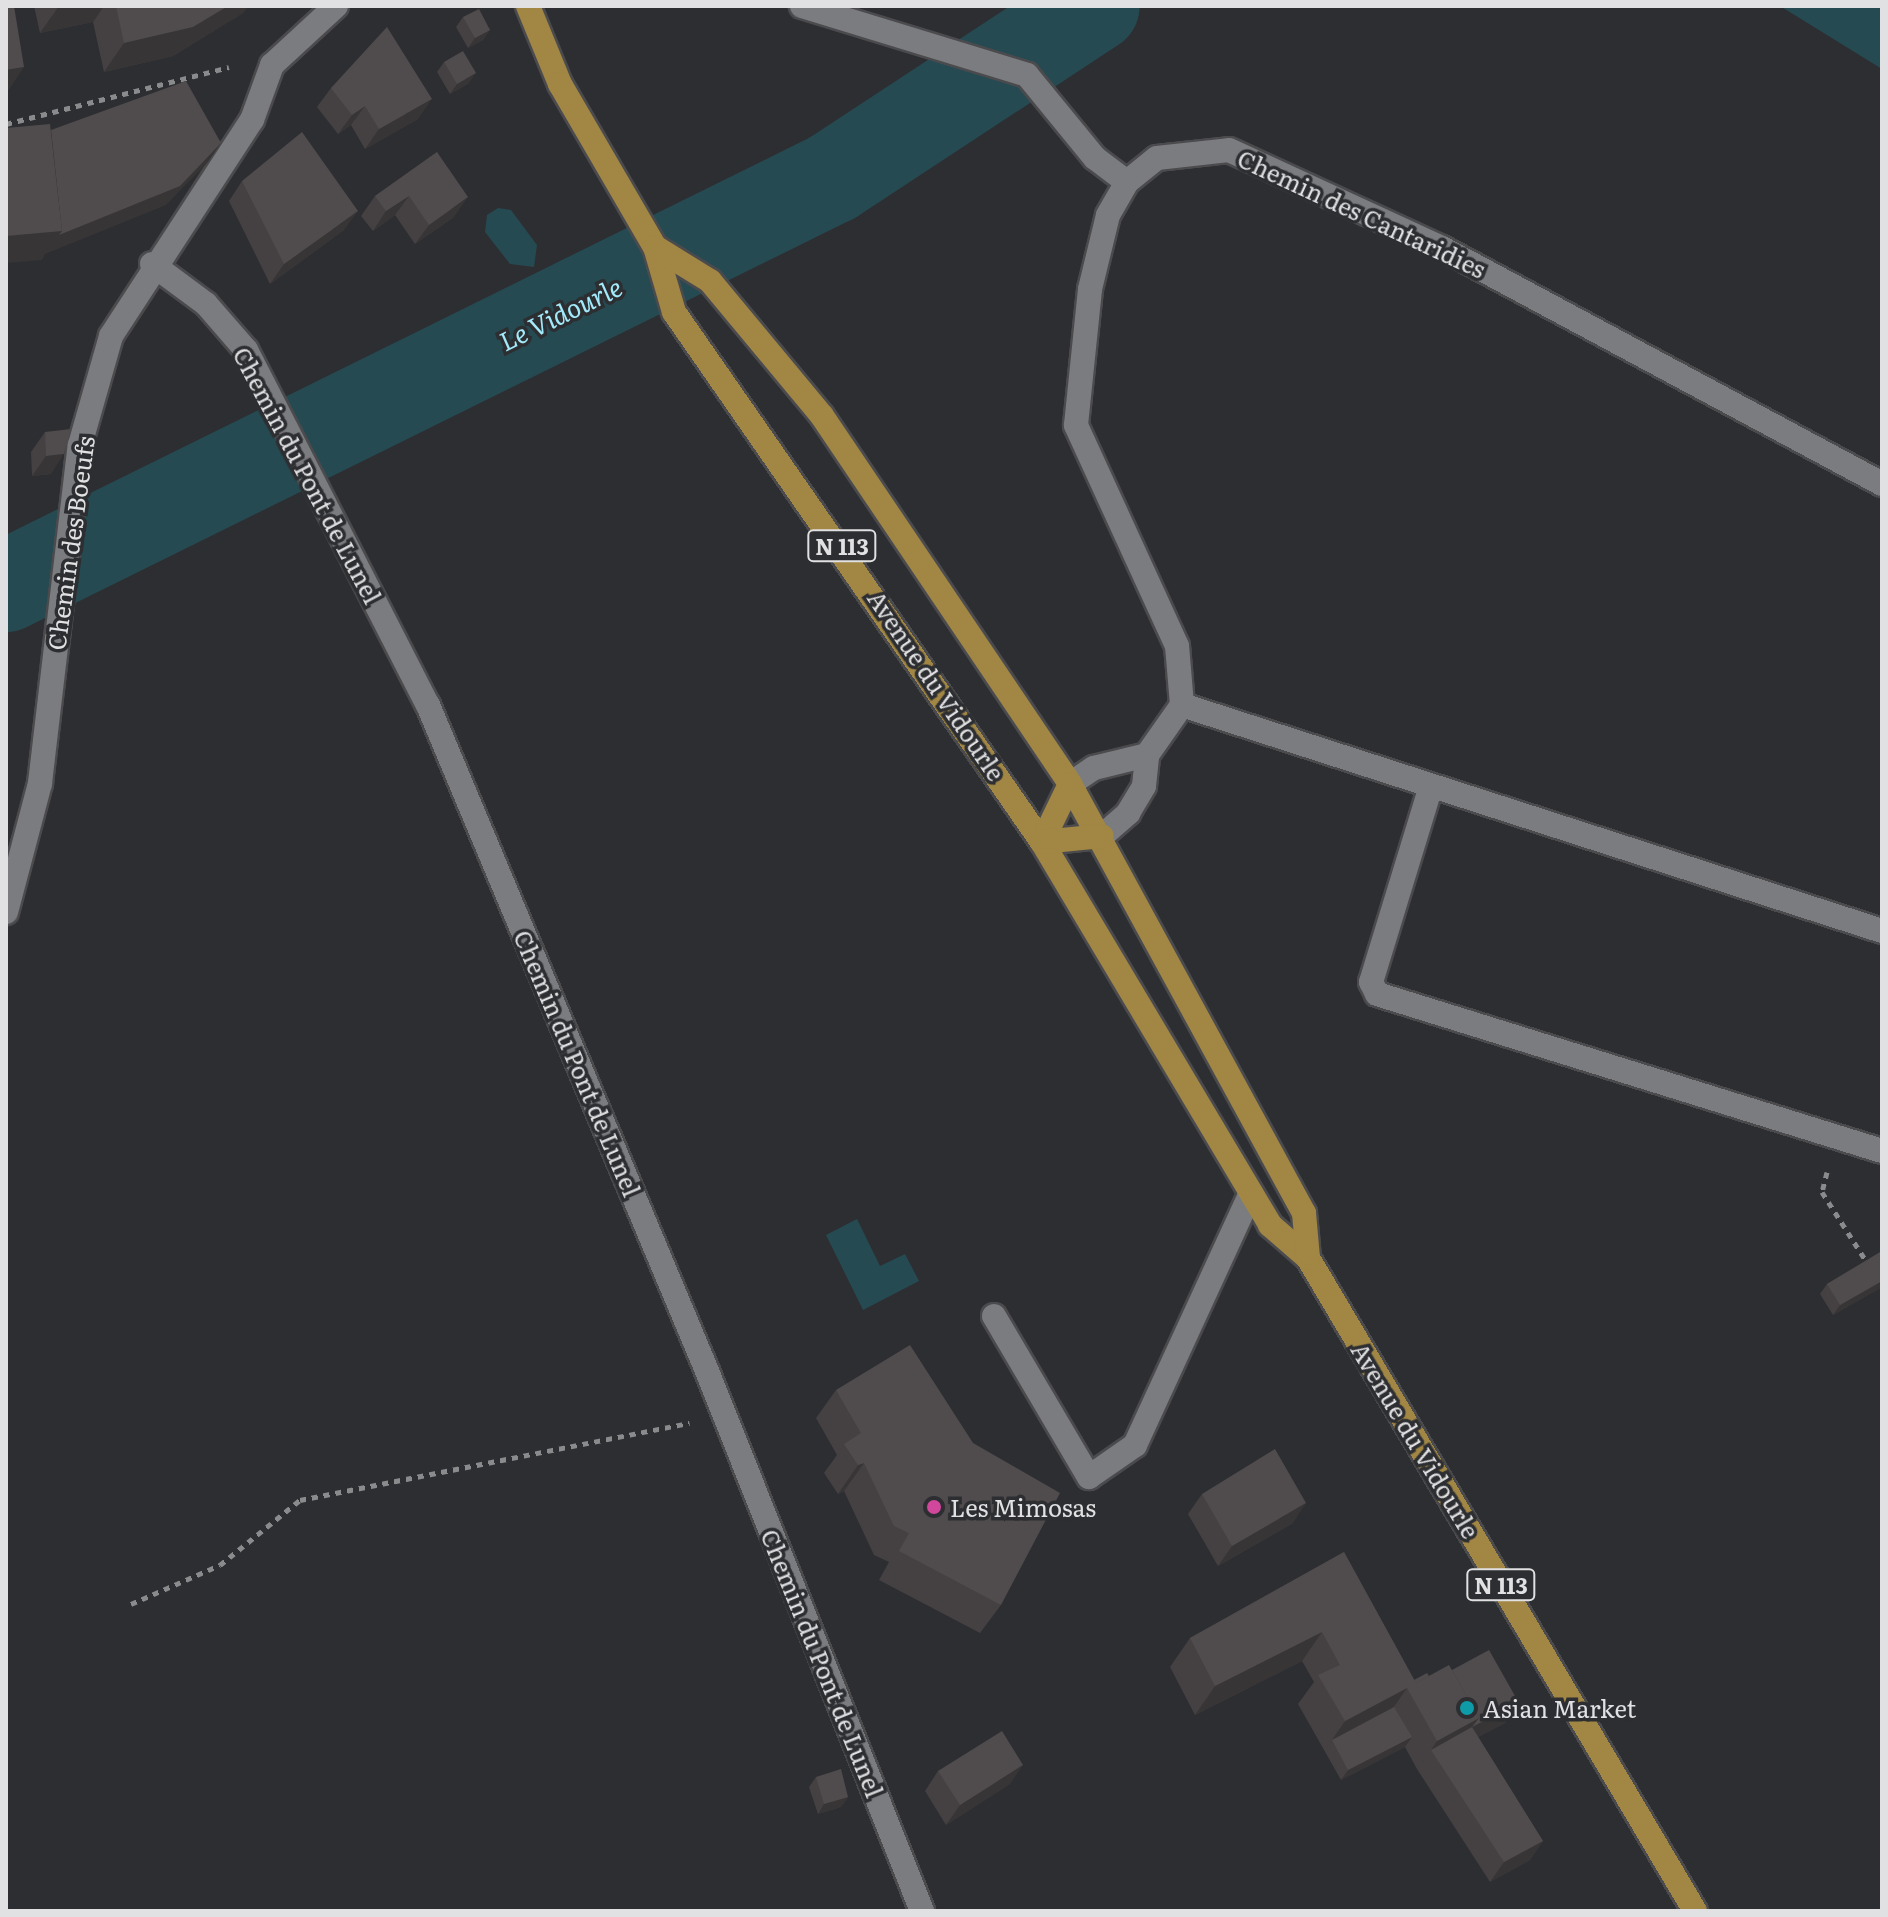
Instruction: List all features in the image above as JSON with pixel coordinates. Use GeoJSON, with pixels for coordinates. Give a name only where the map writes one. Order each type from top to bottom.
{"type":"FeatureCollection","features":[{"type":"Feature","properties":{"kind":"main road","name":"Avenue du Vidourle"},"geometry":{"type":"LineString","coordinates":[[528,6],[560,84],[655,247],[674,312],[1042,842],[1270,1225],[1308,1258],[1695,1911]]}},
{"type":"Feature","properties":{"kind":"main road","name":"Avenue du Vidourle"},"geometry":{"type":"LineString","coordinates":[[655,247],[710,281],[822,416],[1070,784],[1102,836],[1304,1213],[1308,1258]]}},
{"type":"Feature","properties":{"kind":"main road"},"geometry":{"type":"LineString","coordinates":[[1042,842],[1070,784]]}},
{"type":"Feature","properties":{"kind":"main road"},"geometry":{"type":"LineString","coordinates":[[1042,842],[1102,836]]}},
{"type":"Feature","properties":{"kind":"street","name":"Chemin des Boeufs"},"geometry":{"type":"LineString","coordinates":[[6,912],[40,783],[80,445],[111,336],[152,264],[252,120],[272,65],[336,6]]}},
{"type":"Feature","properties":{"kind":"street"},"geometry":{"type":"LineString","coordinates":[[802,6],[1027,75],[1095,158],[1127,182]]}},
{"type":"Feature","properties":{"kind":"street","name":"Chemin des Cantaridies"},"geometry":{"type":"LineString","coordinates":[[1182,705],[1177,646],[1076,425],[1090,289],[1108,215],[1127,182],[1157,158],[1229,150],[1442,248],[1882,484]]}},
{"type":"Feature","properties":{"kind":"street","name":"Chemin du Pont de Lunel"},"geometry":{"type":"LineString","coordinates":[[152,264],[206,304],[246,350],[428,705],[726,1417],[922,1911]]}},
{"type":"Feature","properties":{"kind":"street"},"geometry":{"type":"LineString","coordinates":[[1102,836],[1144,786],[1147,755],[1182,705],[1882,931]]}},
{"type":"Feature","properties":{"kind":"street"},"geometry":{"type":"LineString","coordinates":[[1070,784],[1094,768],[1147,755]]}},
{"type":"Feature","properties":{"kind":"street"},"geometry":{"type":"LineString","coordinates":[[1431,786],[1371,982],[1377,994],[1882,1151]]}},
{"type":"Feature","properties":{"kind":"street"},"geometry":{"type":"LineString","coordinates":[[994,1316],[1089,1477],[1135,1445],[1251,1193]]}},
{"type":"Feature","properties":{"kind":"path"},"geometry":{"type":"LineString","coordinates":[[6,124],[207,69],[272,65]]}},
{"type":"Feature","properties":{"kind":"path"},"geometry":{"type":"LineString","coordinates":[[1838,1137],[1822,1192],[1869,1264]]}},
{"type":"Feature","properties":{"kind":"path"},"geometry":{"type":"LineString","coordinates":[[131,1604],[220,1565],[300,1500],[726,1417]]}},
{"type":"Feature","properties":{"kind":"water"},"geometry":{"type":"Polygon","coordinates":[[[1780,6],[1882,6],[1882,69],[1780,6]]]}},
{"type":"Feature","properties":{"kind":"water"},"geometry":{"type":"Polygon","coordinates":[[[498,208],[511,210],[537,245],[534,267],[510,264],[485,232],[487,215],[498,208]]]}},
{"type":"Feature","properties":{"kind":"water"},"geometry":{"type":"Polygon","coordinates":[[[857,1219],[880,1266],[905,1254],[919,1281],[863,1310],[826,1235],[857,1219]]]}},
{"type":"Feature","properties":{"kind":"building"},"geometry":{"type":"Polygon","coordinates":[[[6,6],[14,6],[24,67],[6,70],[6,6]]]}},
{"type":"Feature","properties":{"kind":"building"},"geometry":{"type":"Polygon","coordinates":[[[116,6],[228,6],[193,27],[124,43],[116,6]]]}},
{"type":"Feature","properties":{"kind":"building"},"geometry":{"type":"Polygon","coordinates":[[[479,9],[490,30],[475,38],[463,17],[479,9]]]}},
{"type":"Feature","properties":{"kind":"building"},"geometry":{"type":"Polygon","coordinates":[[[387,27],[432,99],[379,129],[365,106],[352,115],[331,88],[387,27]]]}},
{"type":"Feature","properties":{"kind":"building"},"geometry":{"type":"Polygon","coordinates":[[[463,51],[476,73],[457,84],[444,62],[463,51]]]}},
{"type":"Feature","properties":{"kind":"building"},"geometry":{"type":"Polygon","coordinates":[[[186,81],[221,143],[180,186],[59,235],[62,231],[51,130],[186,81]]]}},
{"type":"Feature","properties":{"kind":"building"},"geometry":{"type":"Polygon","coordinates":[[[50,124],[62,231],[6,236],[6,128],[50,124]]]}},
{"type":"Feature","properties":{"kind":"building"},"geometry":{"type":"Polygon","coordinates":[[[302,132],[358,211],[284,264],[242,181],[302,132]]]}},
{"type":"Feature","properties":{"kind":"building"},"geometry":{"type":"Polygon","coordinates":[[[437,152],[468,197],[429,225],[409,196],[386,211],[375,196],[437,152]]]}},
{"type":"Feature","properties":{"kind":"building"},"geometry":{"type":"Polygon","coordinates":[[[71,429],[64,454],[46,456],[45,432],[71,429]]]}},
{"type":"Feature","properties":{"kind":"building"},"geometry":{"type":"Polygon","coordinates":[[[1882,1251],[1882,1281],[1840,1305],[1827,1284],[1882,1251]]]}},
{"type":"Feature","properties":{"kind":"building","name":"Les Mimosas"},"geometry":{"type":"Polygon","coordinates":[[[910,1345],[973,1443],[1060,1493],[1001,1605],[899,1551],[909,1533],[894,1526],[864,1463],[858,1465],[844,1444],[861,1433],[836,1390],[910,1345]]]}},
{"type":"Feature","properties":{"kind":"building"},"geometry":{"type":"Polygon","coordinates":[[[1275,1449],[1306,1503],[1232,1546],[1202,1494],[1275,1449]]]}},
{"type":"Feature","properties":{"kind":"building"},"geometry":{"type":"Polygon","coordinates":[[[1344,1552],[1416,1683],[1449,1665],[1479,1718],[1437,1741],[1407,1688],[1345,1721],[1318,1675],[1340,1665],[1322,1632],[1215,1686],[1190,1638],[1344,1552]]]}},
{"type":"Feature","properties":{"kind":"building"},"geometry":{"type":"Polygon","coordinates":[[[1489,1650],[1519,1703],[1472,1727],[1479,1718],[1452,1670],[1489,1650]]]}},
{"type":"Feature","properties":{"kind":"building"},"geometry":{"type":"Polygon","coordinates":[[[1427,1673],[1429,1676],[1416,1683],[1414,1680],[1427,1673]]]}},
{"type":"Feature","properties":{"kind":"building"},"geometry":{"type":"Polygon","coordinates":[[[1394,1707],[1412,1737],[1348,1770],[1332,1740],[1394,1707]]]}},
{"type":"Feature","properties":{"kind":"building"},"geometry":{"type":"Polygon","coordinates":[[[1472,1727],[1543,1841],[1504,1862],[1431,1750],[1472,1727]]]}},
{"type":"Feature","properties":{"kind":"building"},"geometry":{"type":"Polygon","coordinates":[[[1002,1731],[1023,1765],[960,1805],[938,1771],[1002,1731]]]}},
{"type":"Feature","properties":{"kind":"building"},"geometry":{"type":"Polygon","coordinates":[[[841,1769],[848,1797],[824,1804],[816,1777],[841,1769]]]}},
{"type":"Feature","properties":{"kind":"waterway","name":"Le Vidourle"},"geometry":{"type":"LineString","coordinates":[[6,586],[832,178],[1094,6]]}},
{"type":"Feature","properties":{"kind":"place","name":"Les Mimosas"},"geometry":{"type":"Point","coordinates":[934,1507]}},
{"type":"Feature","properties":{"kind":"place","name":"Asian Market"},"geometry":{"type":"Point","coordinates":[1467,1708]}}]}
